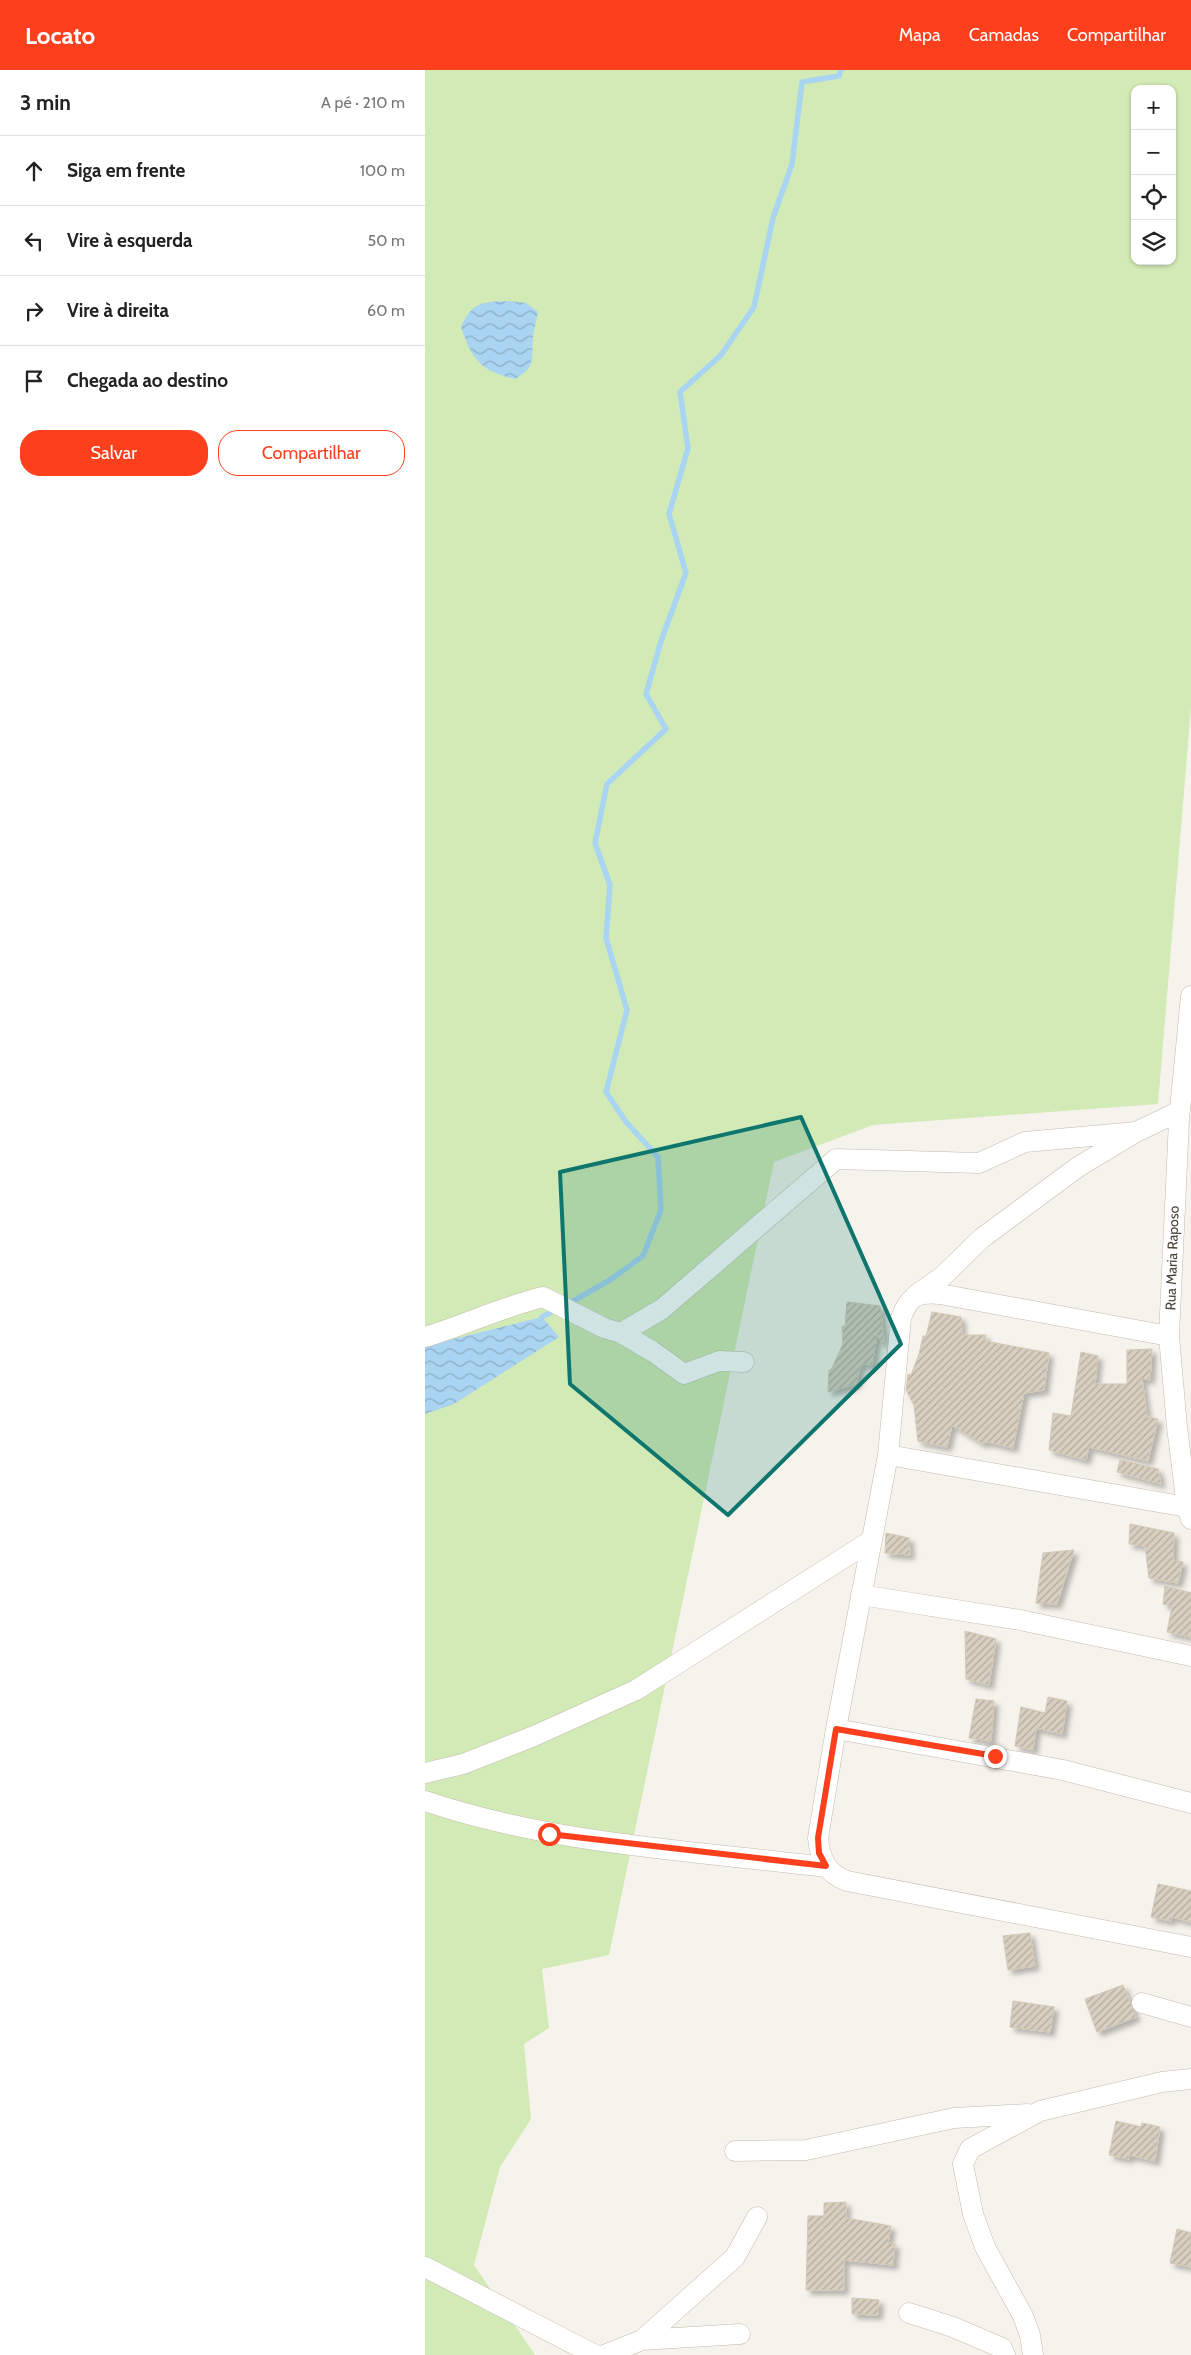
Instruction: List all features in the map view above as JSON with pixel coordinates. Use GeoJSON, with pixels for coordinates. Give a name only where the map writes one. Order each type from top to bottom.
{"type":"FeatureCollection","features":[{"type":"Feature","properties":{"kind":"street","name":"Rua Maria Raposo"},"geometry":{"type":"LineString","coordinates":[[1189,1513],[1177,1427],[1169,1336],[1173,1218],[1180,1111],[1191,996]]}},
{"type":"Feature","properties":{"kind":"street"},"geometry":{"type":"LineString","coordinates":[[1180,1111],[1136,1132],[1078,1167],[982,1238],[943,1276],[913,1297],[906,1305],[901,1318],[889,1455],[836,1729],[818,1838],[819,1853],[826,1866],[836,1877],[870,1886],[1191,1947]]}},
{"type":"Feature","properties":{"kind":"street"},"geometry":{"type":"LineString","coordinates":[[621,1333],[662,1309],[836,1159],[979,1163],[1025,1142],[1136,1132]]}},
{"type":"Feature","properties":{"kind":"street"},"geometry":{"type":"LineString","coordinates":[[913,1297],[925,1292],[940,1294],[1169,1336]]}},
{"type":"Feature","properties":{"kind":"street"},"geometry":{"type":"LineString","coordinates":[[425,1337],[471,1323],[514,1304],[543,1297],[604,1328],[621,1333],[652,1351],[684,1374],[719,1362],[744,1362]]}},
{"type":"Feature","properties":{"kind":"street"},"geometry":{"type":"LineString","coordinates":[[889,1455],[1189,1513]]}},
{"type":"Feature","properties":{"kind":"street"},"geometry":{"type":"LineString","coordinates":[[425,1773],[463,1764],[534,1736],[636,1690],[872,1540]]}},
{"type":"Feature","properties":{"kind":"street"},"geometry":{"type":"LineString","coordinates":[[861,1595],[1020,1620],[1191,1656]]}},
{"type":"Feature","properties":{"kind":"street"},"geometry":{"type":"LineString","coordinates":[[836,1729],[1063,1770],[1191,1803]]}},
{"type":"Feature","properties":{"kind":"street"},"geometry":{"type":"LineString","coordinates":[[425,1801],[465,1814],[549,1834],[826,1866]]}},
{"type":"Feature","properties":{"kind":"street"},"geometry":{"type":"LineString","coordinates":[[1142,2002],[1191,2017]]}},
{"type":"Feature","properties":{"kind":"street"},"geometry":{"type":"LineString","coordinates":[[735,2151],[806,2150],[954,2118],[1035,2113],[1162,2082],[1191,2079]]}},
{"type":"Feature","properties":{"kind":"street"},"geometry":{"type":"LineString","coordinates":[[1033,2355],[1023,2316],[979,2232],[966,2185],[963,2164],[970,2149],[1035,2113]]}},
{"type":"Feature","properties":{"kind":"street"},"geometry":{"type":"LineString","coordinates":[[641,2340],[735,2257],[757,2217]]}},
{"type":"Feature","properties":{"kind":"street"},"geometry":{"type":"LineString","coordinates":[[425,2266],[595,2355]]}},
{"type":"Feature","properties":{"kind":"street"},"geometry":{"type":"LineString","coordinates":[[909,2313],[953,2327],[1003,2348],[1005,2355]]}},
{"type":"Feature","properties":{"kind":"street"},"geometry":{"type":"LineString","coordinates":[[604,2355],[641,2340],[740,2334]]}},
{"type":"Feature","properties":{"kind":"highlighted area"},"geometry":{"type":"Polygon","coordinates":[[[801,1117],[901,1344],[728,1515],[570,1384],[560,1172],[801,1117]]]}},
{"type":"Feature","properties":{"kind":"green space"},"geometry":{"type":"Polygon","coordinates":[[[425,70],[1191,70],[1191,708],[1158,1104],[873,1125],[774,1162],[609,1955],[542,1969],[549,2028],[524,2044],[531,2119],[500,2167],[474,2265],[535,2355],[425,2355],[425,70]]]}},
{"type":"Feature","properties":{"kind":"water"},"geometry":{"type":"Polygon","coordinates":[[[510,301],[526,303],[538,312],[530,366],[522,375],[515,379],[494,372],[479,362],[469,348],[461,327],[465,318],[474,308],[486,303],[510,301]]]}},
{"type":"Feature","properties":{"kind":"water"},"geometry":{"type":"Polygon","coordinates":[[[542,1317],[559,1337],[454,1404],[425,1414],[425,1346],[542,1317]]]}},
{"type":"Feature","properties":{"kind":"building"},"geometry":{"type":"Polygon","coordinates":[[[847,1302],[880,1306],[885,1347],[877,1335],[872,1365],[861,1364],[856,1384],[828,1392],[829,1370],[831,1370],[843,1344],[842,1326],[845,1327],[847,1302]]]}},
{"type":"Feature","properties":{"kind":"building"},"geometry":{"type":"Polygon","coordinates":[[[932,1312],[961,1317],[962,1335],[986,1335],[985,1341],[1049,1353],[1044,1390],[1024,1393],[1013,1448],[989,1442],[981,1443],[952,1425],[947,1447],[918,1441],[914,1405],[906,1390],[908,1374],[911,1375],[923,1336],[926,1336],[932,1312]]]}},
{"type":"Feature","properties":{"kind":"building"},"geometry":{"type":"Polygon","coordinates":[[[1152,1349],[1150,1380],[1142,1378],[1147,1417],[1158,1419],[1148,1461],[1089,1447],[1086,1460],[1049,1450],[1053,1413],[1071,1416],[1081,1352],[1098,1356],[1095,1384],[1127,1384],[1127,1350],[1152,1349]]]}},
{"type":"Feature","properties":{"kind":"building"},"geometry":{"type":"Polygon","coordinates":[[[1120,1460],[1158,1469],[1161,1484],[1117,1472],[1120,1460]]]}},
{"type":"Feature","properties":{"kind":"building"},"geometry":{"type":"Polygon","coordinates":[[[1130,1524],[1174,1533],[1173,1560],[1183,1562],[1178,1583],[1149,1578],[1145,1546],[1129,1544],[1130,1524]]]}},
{"type":"Feature","properties":{"kind":"building"},"geometry":{"type":"Polygon","coordinates":[[[886,1533],[909,1538],[910,1555],[885,1553],[886,1533]]]}},
{"type":"Feature","properties":{"kind":"building"},"geometry":{"type":"Polygon","coordinates":[[[1074,1550],[1057,1604],[1036,1603],[1043,1553],[1074,1550]]]}},
{"type":"Feature","properties":{"kind":"building"},"geometry":{"type":"Polygon","coordinates":[[[1165,1586],[1191,1593],[1191,1637],[1167,1632],[1172,1606],[1163,1604],[1165,1586]]]}},
{"type":"Feature","properties":{"kind":"building"},"geometry":{"type":"Polygon","coordinates":[[[965,1631],[996,1639],[989,1685],[966,1679],[965,1631]]]}},
{"type":"Feature","properties":{"kind":"building"},"geometry":{"type":"Polygon","coordinates":[[[1048,1697],[1067,1701],[1062,1734],[1036,1728],[1033,1750],[1015,1746],[1021,1707],[1045,1713],[1048,1697]]]}},
{"type":"Feature","properties":{"kind":"building"},"geometry":{"type":"Polygon","coordinates":[[[976,1699],[994,1701],[991,1741],[969,1738],[976,1699]]]}},
{"type":"Feature","properties":{"kind":"building"},"geometry":{"type":"Polygon","coordinates":[[[1158,1884],[1191,1891],[1191,1922],[1172,1917],[1171,1921],[1151,1917],[1158,1884]]]}},
{"type":"Feature","properties":{"kind":"building"},"geometry":{"type":"Polygon","coordinates":[[[1030,1933],[1035,1966],[1008,1970],[1003,1936],[1030,1933]]]}},
{"type":"Feature","properties":{"kind":"building"},"geometry":{"type":"Polygon","coordinates":[[[1123,1985],[1136,2017],[1097,2032],[1085,1999],[1123,1985]]]}},
{"type":"Feature","properties":{"kind":"building"},"geometry":{"type":"Polygon","coordinates":[[[1013,2001],[1054,2007],[1050,2032],[1010,2027],[1013,2001]]]}},
{"type":"Feature","properties":{"kind":"building"},"geometry":{"type":"Polygon","coordinates":[[[1116,2121],[1141,2127],[1142,2123],[1160,2127],[1155,2161],[1129,2155],[1129,2159],[1109,2155],[1116,2121]]]}},
{"type":"Feature","properties":{"kind":"building"},"geometry":{"type":"Polygon","coordinates":[[[846,2202],[846,2218],[891,2226],[888,2243],[895,2244],[893,2265],[844,2260],[844,2290],[806,2290],[808,2216],[824,2216],[824,2203],[846,2202]]]}},
{"type":"Feature","properties":{"kind":"building"},"geometry":{"type":"Polygon","coordinates":[[[1177,2229],[1191,2233],[1191,2267],[1170,2263],[1177,2229]]]}},
{"type":"Feature","properties":{"kind":"building"},"geometry":{"type":"Polygon","coordinates":[[[852,2298],[879,2300],[878,2315],[852,2314],[852,2298]]]}},
{"type":"Feature","properties":{"kind":"waterway"},"geometry":{"type":"LineString","coordinates":[[566,1305],[610,1280],[643,1256],[661,1210],[658,1157],[626,1122],[606,1092],[627,1010],[606,938],[610,885],[595,843],[607,784],[666,729],[646,694],[661,641],[686,573],[669,514],[688,448],[680,392],[721,355],[754,307],[773,218],[792,164],[802,82],[839,76],[841,70]]}},
{"type":"Feature","properties":{"kind":"waterway"},"geometry":{"type":"LineString","coordinates":[[542,1317],[558,1309]]}},
{"type":"Feature","properties":{"kind":"route"},"geometry":{"type":"LineString","coordinates":[[549,1834],[826,1866],[819,1853],[818,1838],[836,1729],[995,1756]]}}]}
